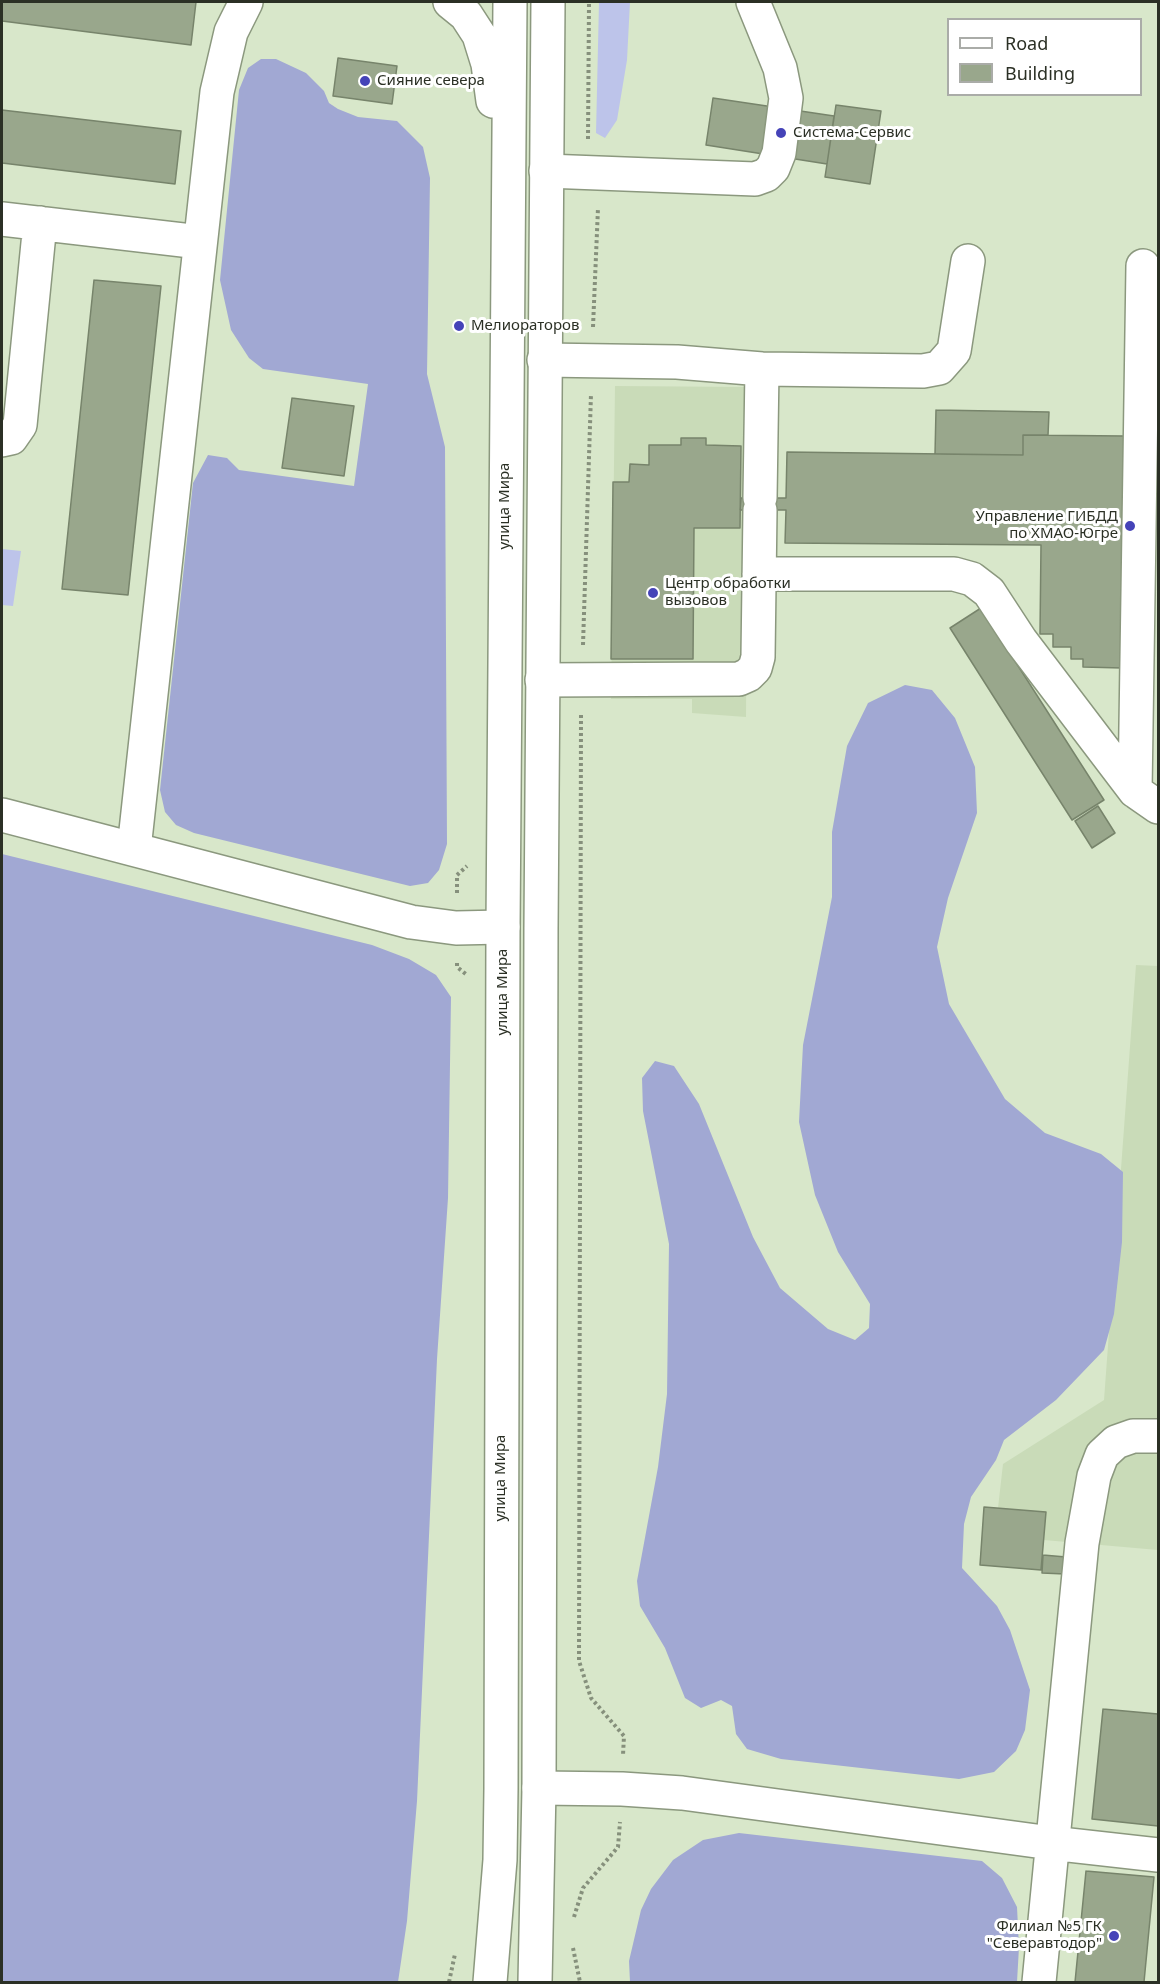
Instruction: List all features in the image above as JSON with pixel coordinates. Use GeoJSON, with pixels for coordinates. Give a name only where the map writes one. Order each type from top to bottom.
{"type":"FeatureCollection","features":[{"type":"Feature","properties":{"kind":"main road"},"geometry":{"type":"LineString","coordinates":[[134,849],[200,242],[223,57],[231,32],[246,2]]}},
{"type":"Feature","properties":{"kind":"main road"},"geometry":{"type":"LineString","coordinates":[[450,2],[473,25],[486,57],[507,243]]}},
{"type":"Feature","properties":{"kind":"main road"},"geometry":{"type":"LineString","coordinates":[[457,2],[513,2]]}},
{"type":"Feature","properties":{"kind":"main road","name":"улица Мира"},"geometry":{"type":"LineString","coordinates":[[490,1983],[500,1860],[501,1789],[507,243],[513,2]]}},
{"type":"Feature","properties":{"kind":"main road"},"geometry":{"type":"LineString","coordinates":[[537,1983],[542,680],[548,2]]}},
{"type":"Feature","properties":{"kind":"main road"},"geometry":{"type":"LineString","coordinates":[[546,171],[755,179],[766,176],[779,153],[786,98],[780,68],[753,2]]}},
{"type":"Feature","properties":{"kind":"main road"},"geometry":{"type":"LineString","coordinates":[[2,219],[200,242]]}},
{"type":"Feature","properties":{"kind":"main road"},"geometry":{"type":"LineString","coordinates":[[2,441],[11,438],[20,425],[40,224]]}},
{"type":"Feature","properties":{"kind":"main road"},"geometry":{"type":"LineString","coordinates":[[544,360],[677,362],[762,369],[923,371],[939,368],[954,351],[968,261]]}},
{"type":"Feature","properties":{"kind":"main road"},"geometry":{"type":"LineString","coordinates":[[1143,266],[1149,443],[1147,799]]}},
{"type":"Feature","properties":{"kind":"main road"},"geometry":{"type":"LineString","coordinates":[[542,680],[739,679],[748,675],[755,668],[758,657],[762,369]]}},
{"type":"Feature","properties":{"kind":"main road"},"geometry":{"type":"LineString","coordinates":[[759,574],[954,574],[972,579],[989,592],[1021,641],[1147,799]]}},
{"type":"Feature","properties":{"kind":"main road"},"geometry":{"type":"LineString","coordinates":[[2,815],[411,922],[456,928],[541,927]]}},
{"type":"Feature","properties":{"kind":"main road"},"geometry":{"type":"LineString","coordinates":[[1039,1983],[1082,1544],[1094,1476],[1102,1455],[1116,1442],[1133,1436],[1158,1436]]}},
{"type":"Feature","properties":{"kind":"main road"},"geometry":{"type":"LineString","coordinates":[[501,1789],[622,1789],[682,1793],[1051,1843],[1158,1855]]}},
{"type":"Feature","properties":{"kind":"main road"},"geometry":{"type":"LineString","coordinates":[[473,1983],[500,1860]]}},
{"type":"Feature","properties":{"kind":"path"},"geometry":{"type":"LineString","coordinates":[[583,650],[598,198],[587,131],[589,2]]}},
{"type":"Feature","properties":{"kind":"path"},"geometry":{"type":"LineString","coordinates":[[573,1919],[583,1888],[618,1847],[624,1736],[591,1698],[579,1661],[581,703]]}},
{"type":"Feature","properties":{"kind":"path"},"geometry":{"type":"LineString","coordinates":[[573,1939],[580,1983]]}},
{"type":"Feature","properties":{"kind":"shaded area"},"geometry":{"type":"Polygon","coordinates":[[[599,2],[630,2],[627,60],[617,120],[605,138],[596,133],[599,2]]]}},
{"type":"Feature","properties":{"kind":"shaded area"},"geometry":{"type":"Polygon","coordinates":[[[261,59],[276,59],[306,73],[324,91],[329,103],[338,109],[358,117],[397,121],[423,147],[430,178],[427,374],[445,447],[447,844],[439,870],[428,883],[410,886],[194,833],[176,825],[165,812],[160,790],[193,483],[208,455],[227,458],[239,470],[354,486],[368,384],[263,369],[249,358],[231,330],[220,280],[239,90],[248,68],[261,59]]]}},
{"type":"Feature","properties":{"kind":"shaded area"},"geometry":{"type":"Polygon","coordinates":[[[615,386],[748,387],[746,717],[692,713],[692,699],[611,699],[615,386]]]}},
{"type":"Feature","properties":{"kind":"shaded area"},"geometry":{"type":"Polygon","coordinates":[[[2,549],[21,551],[13,606],[2,605],[2,549]]]}},
{"type":"Feature","properties":{"kind":"shaded area"},"geometry":{"type":"Polygon","coordinates":[[[905,685],[932,690],[955,718],[975,767],[977,813],[948,898],[937,947],[949,1004],[1005,1099],[1045,1133],[1101,1154],[1123,1172],[1122,1242],[1114,1314],[1104,1350],[1056,1400],[1004,1440],[996,1460],[971,1497],[964,1524],[962,1568],[997,1606],[1010,1630],[1030,1690],[1025,1730],[1016,1751],[994,1772],[959,1779],[781,1759],[747,1749],[736,1734],[732,1706],[721,1700],[701,1708],[685,1698],[665,1648],[640,1606],[637,1581],[658,1467],[667,1394],[669,1244],[643,1111],[642,1078],[655,1061],[674,1066],[699,1104],[753,1237],[780,1288],[828,1329],[855,1340],[869,1328],[870,1304],[838,1252],[815,1195],[799,1122],[803,1045],[832,897],[832,832],[847,746],[868,703],[905,685]]]}},
{"type":"Feature","properties":{"kind":"shaded area"},"geometry":{"type":"Polygon","coordinates":[[[2,854],[372,945],[409,959],[436,975],[451,997],[448,1198],[437,1359],[417,1801],[407,1921],[398,1982],[2,1982],[2,854]]]}},
{"type":"Feature","properties":{"kind":"shaded area"},"geometry":{"type":"Polygon","coordinates":[[[1136,965],[1158,966],[1158,1550],[1044,1540],[1041,1570],[980,1565],[984,1507],[998,1508],[1003,1464],[1104,1400],[1136,965]]]}},
{"type":"Feature","properties":{"kind":"shaded area"},"geometry":{"type":"Polygon","coordinates":[[[739,1833],[982,1861],[1002,1878],[1017,1907],[1019,1947],[1017,1982],[630,1982],[629,1961],[641,1910],[651,1889],[673,1860],[703,1840],[739,1833]]]}},
{"type":"Feature","properties":{"kind":"building"},"geometry":{"type":"Polygon","coordinates":[[[2,2],[196,2],[191,45],[2,21],[2,2]]]}},
{"type":"Feature","properties":{"kind":"building","name":"Сияние севера"},"geometry":{"type":"Polygon","coordinates":[[[338,58],[397,66],[392,104],[333,96],[338,58]]]}},
{"type":"Feature","properties":{"kind":"building"},"geometry":{"type":"Polygon","coordinates":[[[713,98],[834,116],[827,164],[706,145],[713,98]]]}},
{"type":"Feature","properties":{"kind":"building"},"geometry":{"type":"Polygon","coordinates":[[[836,105],[881,111],[870,184],[825,177],[836,105]]]}},
{"type":"Feature","properties":{"kind":"building"},"geometry":{"type":"Polygon","coordinates":[[[2,110],[181,131],[175,184],[2,163],[2,110]]]}},
{"type":"Feature","properties":{"kind":"building"},"geometry":{"type":"Polygon","coordinates":[[[94,280],[161,286],[128,595],[62,589],[94,280]]]}},
{"type":"Feature","properties":{"kind":"building"},"geometry":{"type":"Polygon","coordinates":[[[292,398],[354,406],[344,476],[282,468],[292,398]]]}},
{"type":"Feature","properties":{"kind":"building"},"geometry":{"type":"Polygon","coordinates":[[[936,410],[1049,412],[1048,435],[1023,435],[1023,455],[935,454],[936,410]]]}},
{"type":"Feature","properties":{"kind":"building"},"geometry":{"type":"Polygon","coordinates":[[[1023,435],[1124,436],[1122,668],[1083,667],[1083,659],[1071,659],[1071,647],[1053,647],[1053,634],[1040,634],[1041,545],[785,543],[786,510],[740,510],[741,498],[786,498],[787,452],[1023,455],[1023,435]]]}},
{"type":"Feature","properties":{"kind":"building","name":"Центр обработки вызовов"},"geometry":{"type":"Polygon","coordinates":[[[681,438],[706,438],[706,445],[741,446],[740,528],[694,528],[693,659],[611,659],[613,482],[629,482],[630,464],[649,465],[649,445],[681,445],[681,438]]]}},
{"type":"Feature","properties":{"kind":"building"},"geometry":{"type":"Polygon","coordinates":[[[981,608],[1104,800],[1072,820],[950,628],[981,608]]]}},
{"type":"Feature","properties":{"kind":"building"},"geometry":{"type":"Polygon","coordinates":[[[1098,806],[1115,833],[1092,848],[1075,821],[1098,806]]]}},
{"type":"Feature","properties":{"kind":"building"},"geometry":{"type":"Polygon","coordinates":[[[984,1507],[1046,1512],[1041,1570],[980,1565],[984,1507]]]}},
{"type":"Feature","properties":{"kind":"building"},"geometry":{"type":"Polygon","coordinates":[[[1043,1555],[1066,1557],[1065,1574],[1042,1573],[1043,1555]]]}},
{"type":"Feature","properties":{"kind":"building"},"geometry":{"type":"Polygon","coordinates":[[[1103,1709],[1158,1714],[1158,1826],[1092,1819],[1103,1709]]]}},
{"type":"Feature","properties":{"kind":"building","name":"Филиал №5 ГК \"Северавтодор\""},"geometry":{"type":"Polygon","coordinates":[[[1086,1871],[1154,1877],[1144,1982],[1075,1982],[1086,1871]]]}},
{"type":"Feature","properties":{"kind":"place","name":"Сияние севера"},"geometry":{"type":"Point","coordinates":[365,81]}},
{"type":"Feature","properties":{"kind":"place","name":"Система-Cервис"},"geometry":{"type":"Point","coordinates":[781,133]}},
{"type":"Feature","properties":{"kind":"place","name":"Мелиораторов"},"geometry":{"type":"Point","coordinates":[459,326]}},
{"type":"Feature","properties":{"kind":"place","name":"Управление ГИБДД по ХМАО-Югре"},"geometry":{"type":"Point","coordinates":[1130,526]}},
{"type":"Feature","properties":{"kind":"place","name":"Центр обработки вызовов"},"geometry":{"type":"Point","coordinates":[653,593]}},
{"type":"Feature","properties":{"kind":"place","name":"Филиал №5 ГК \"Северавтодор\""},"geometry":{"type":"Point","coordinates":[1114,1936]}}]}
